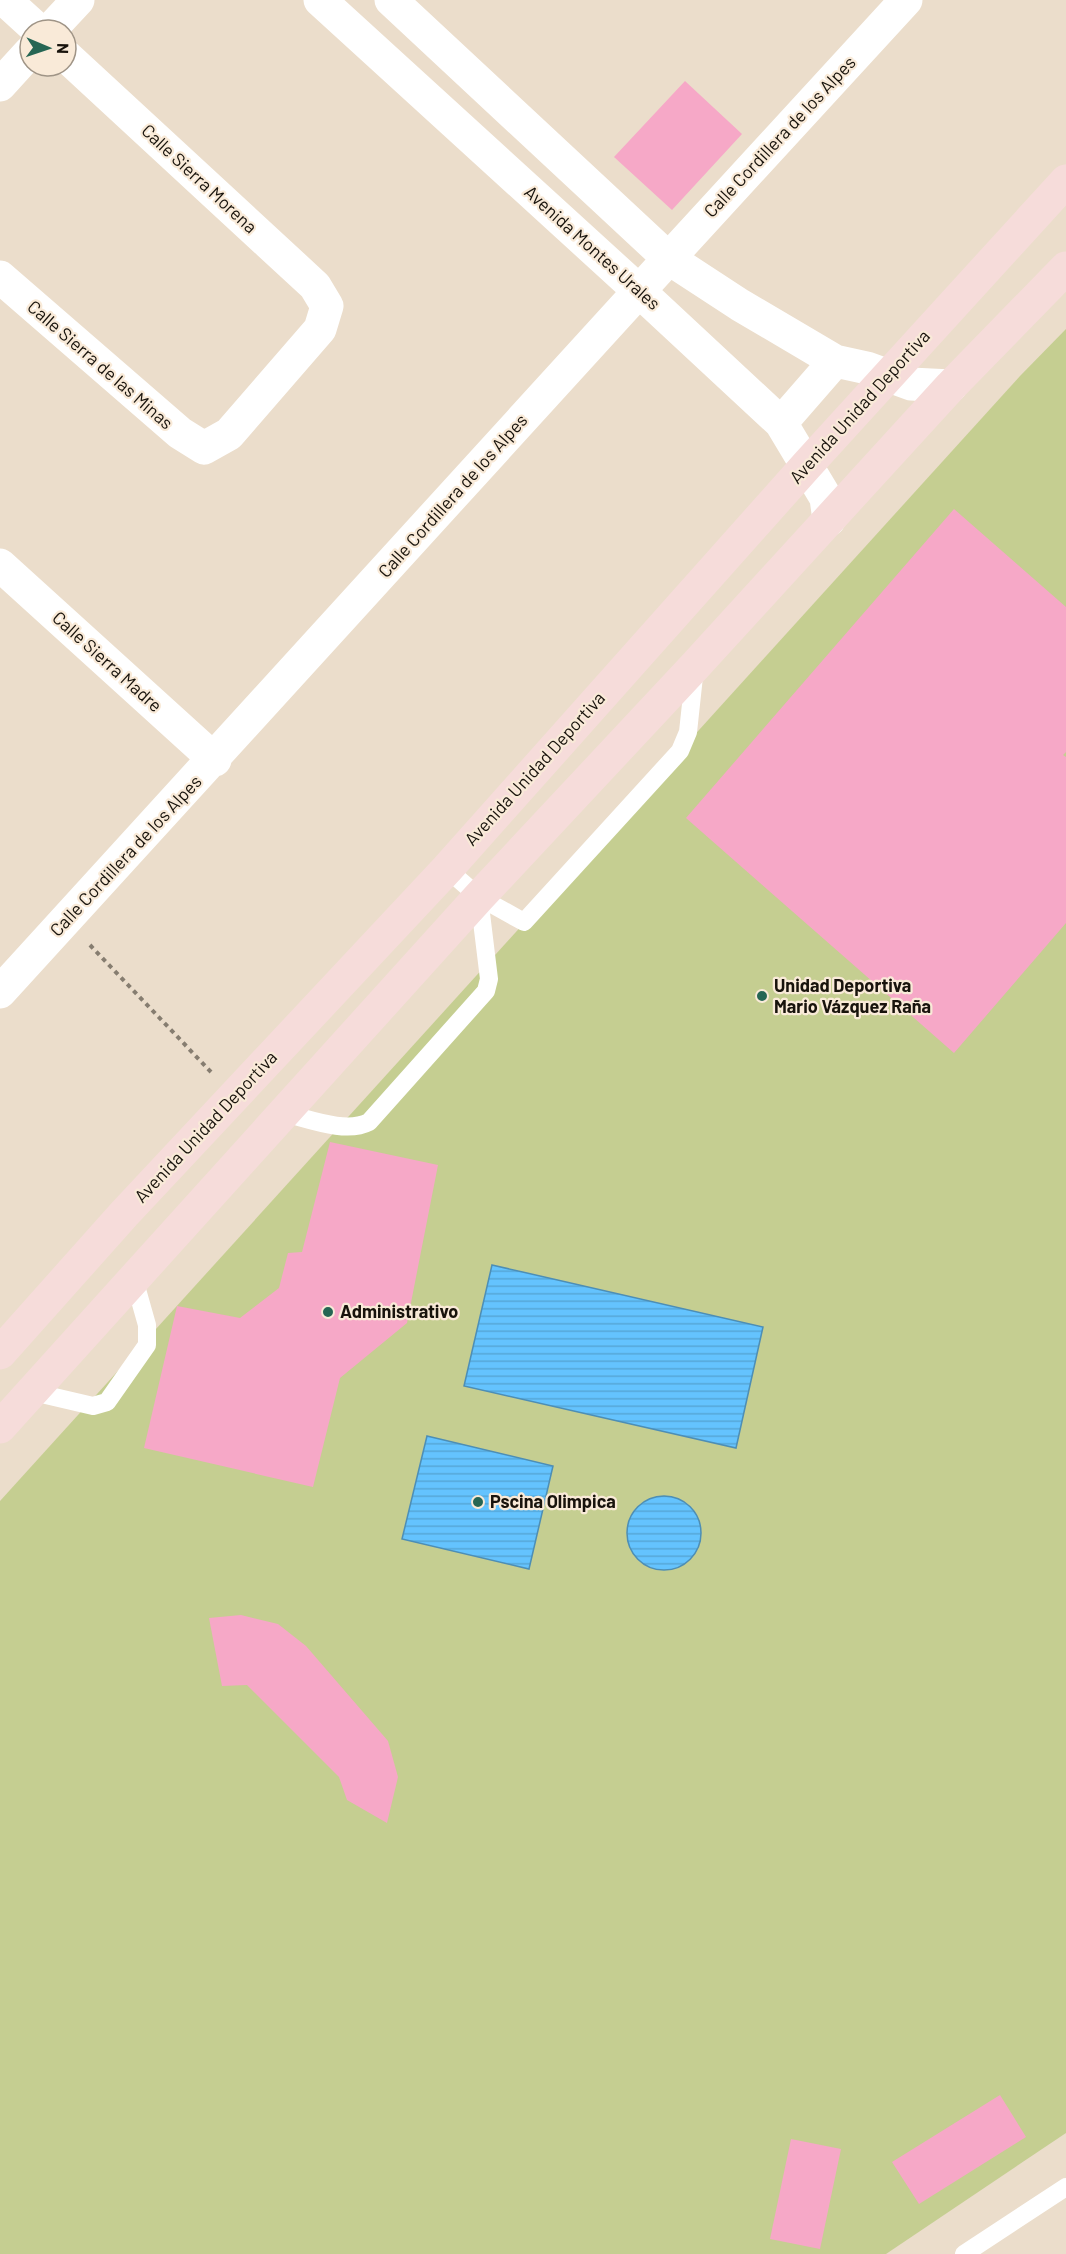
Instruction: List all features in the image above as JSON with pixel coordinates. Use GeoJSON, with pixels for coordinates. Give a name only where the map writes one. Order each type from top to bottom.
{"type":"FeatureCollection","features":[{"type":"Feature","properties":{"kind":"street"},"geometry":{"type":"LineString","coordinates":[[5,0],[25,18]]}},
{"type":"Feature","properties":{"kind":"street"},"geometry":{"type":"LineString","coordinates":[[61,18],[78,0]]}},
{"type":"Feature","properties":{"kind":"street"},"geometry":{"type":"LineString","coordinates":[[391,0],[668,258],[740,305],[835,361],[867,368],[911,384],[951,386]]}},
{"type":"Feature","properties":{"kind":"street","name":"Calle Cordillera de los Alpes"},"geometry":{"type":"LineString","coordinates":[[0,992],[215,760],[668,258],[906,0]]}},
{"type":"Feature","properties":{"kind":"street","name":"Avenida Montes Urales"},"geometry":{"type":"LineString","coordinates":[[325,2],[781,423],[826,498],[829,520]]}},
{"type":"Feature","properties":{"kind":"street"},"geometry":{"type":"LineString","coordinates":[[0,85],[18,65]]}},
{"type":"Feature","properties":{"kind":"street","name":"Calle Sierra Morena"},"geometry":{"type":"LineString","coordinates":[[78,67],[315,286],[327,306],[320,329],[229,434],[204,448]]}},
{"type":"Feature","properties":{"kind":"street","name":"Avenida Unidad Deportiva"},"geometry":{"type":"LineString","coordinates":[[0,1353],[124,1214],[447,869],[807,465],[1066,181]]}},
{"type":"Feature","properties":{"kind":"street"},"geometry":{"type":"LineString","coordinates":[[0,1427],[479,897],[695,666],[951,386],[1066,268]]}},
{"type":"Feature","properties":{"kind":"street","name":"Calle Sierra de las Minas"},"geometry":{"type":"LineString","coordinates":[[0,278],[180,433],[204,448]]}},
{"type":"Feature","properties":{"kind":"street"},"geometry":{"type":"LineString","coordinates":[[781,423],[835,361]]}},
{"type":"Feature","properties":{"kind":"street","name":"Calle Sierra Madre"},"geometry":{"type":"LineString","coordinates":[[0,565],[215,760]]}},
{"type":"Feature","properties":{"kind":"street"},"geometry":{"type":"LineString","coordinates":[[124,1214],[160,1251]]}},
{"type":"Feature","properties":{"kind":"street"},"geometry":{"type":"LineString","coordinates":[[34,1315],[69,1353]]}},
{"type":"Feature","properties":{"kind":"lane"},"geometry":{"type":"LineString","coordinates":[[447,869],[479,897],[524,922],[680,751],[688,732],[695,666]]}},
{"type":"Feature","properties":{"kind":"lane"},"geometry":{"type":"LineString","coordinates":[[284,1113],[346,1127],[359,1127],[369,1122],[486,991],[489,980],[479,897]]}},
{"type":"Feature","properties":{"kind":"lane"},"geometry":{"type":"LineString","coordinates":[[33,1392],[93,1406],[107,1402],[147,1345],[147,1325],[134,1280]]}},
{"type":"Feature","properties":{"kind":"lane"},"geometry":{"type":"LineString","coordinates":[[964,2254],[1066,2187]]}},
{"type":"Feature","properties":{"kind":"path"},"geometry":{"type":"LineString","coordinates":[[67,920],[234,1096]]}},
{"type":"Feature","properties":{"kind":"green space","name":"Unidad Deportiva Mario Vázquez Raña"},"geometry":{"type":"Polygon","coordinates":[[[1066,329],[1066,2133],[886,2254],[0,2254],[0,1501],[1020,376],[1066,329]]]}},
{"type":"Feature","properties":{"kind":"water"},"geometry":{"type":"Polygon","coordinates":[[[492,1265],[763,1327],[736,1448],[464,1386],[492,1265]]]}},
{"type":"Feature","properties":{"kind":"water","name":"Pscina Olimpica"},"geometry":{"type":"Polygon","coordinates":[[[427,1436],[553,1466],[529,1569],[402,1539],[427,1436]]]}},
{"type":"Feature","properties":{"kind":"water"},"geometry":{"type":"Polygon","coordinates":[[[664,1496],[685,1502],[695,1512],[701,1533],[695,1554],[685,1564],[664,1570],[643,1564],[633,1554],[627,1533],[633,1512],[643,1502],[664,1496]]]}},
{"type":"Feature","properties":{"kind":"building"},"geometry":{"type":"Polygon","coordinates":[[[685,81],[742,134],[672,210],[614,157],[685,81]]]}},
{"type":"Feature","properties":{"kind":"building"},"geometry":{"type":"Polygon","coordinates":[[[954,509],[1066,607],[1066,752],[1063,755],[1066,757],[1066,923],[954,1053],[686,818],[954,509]]]}},
{"type":"Feature","properties":{"kind":"building","name":"Administrativo"},"geometry":{"type":"Polygon","coordinates":[[[330,1142],[438,1165],[407,1323],[340,1378],[313,1487],[144,1448],[177,1306],[240,1318],[279,1288],[288,1253],[302,1252],[330,1142]]]}},
{"type":"Feature","properties":{"kind":"building"},"geometry":{"type":"Polygon","coordinates":[[[241,1615],[278,1624],[306,1646],[388,1741],[398,1777],[387,1823],[347,1800],[339,1777],[247,1685],[222,1686],[209,1618],[241,1615]]]}},
{"type":"Feature","properties":{"kind":"building"},"geometry":{"type":"Polygon","coordinates":[[[1000,2095],[1026,2137],[919,2204],[892,2162],[1000,2095]]]}},
{"type":"Feature","properties":{"kind":"building"},"geometry":{"type":"Polygon","coordinates":[[[791,2139],[841,2149],[820,2249],[770,2239],[791,2139]]]}},
{"type":"Feature","properties":{"kind":"place","name":"Unidad Deportiva Mario Vázquez Raña"},"geometry":{"type":"Point","coordinates":[762,996]}},
{"type":"Feature","properties":{"kind":"place","name":"Administrativo"},"geometry":{"type":"Point","coordinates":[328,1312]}},
{"type":"Feature","properties":{"kind":"place","name":"Pscina Olimpica"},"geometry":{"type":"Point","coordinates":[478,1502]}}]}
